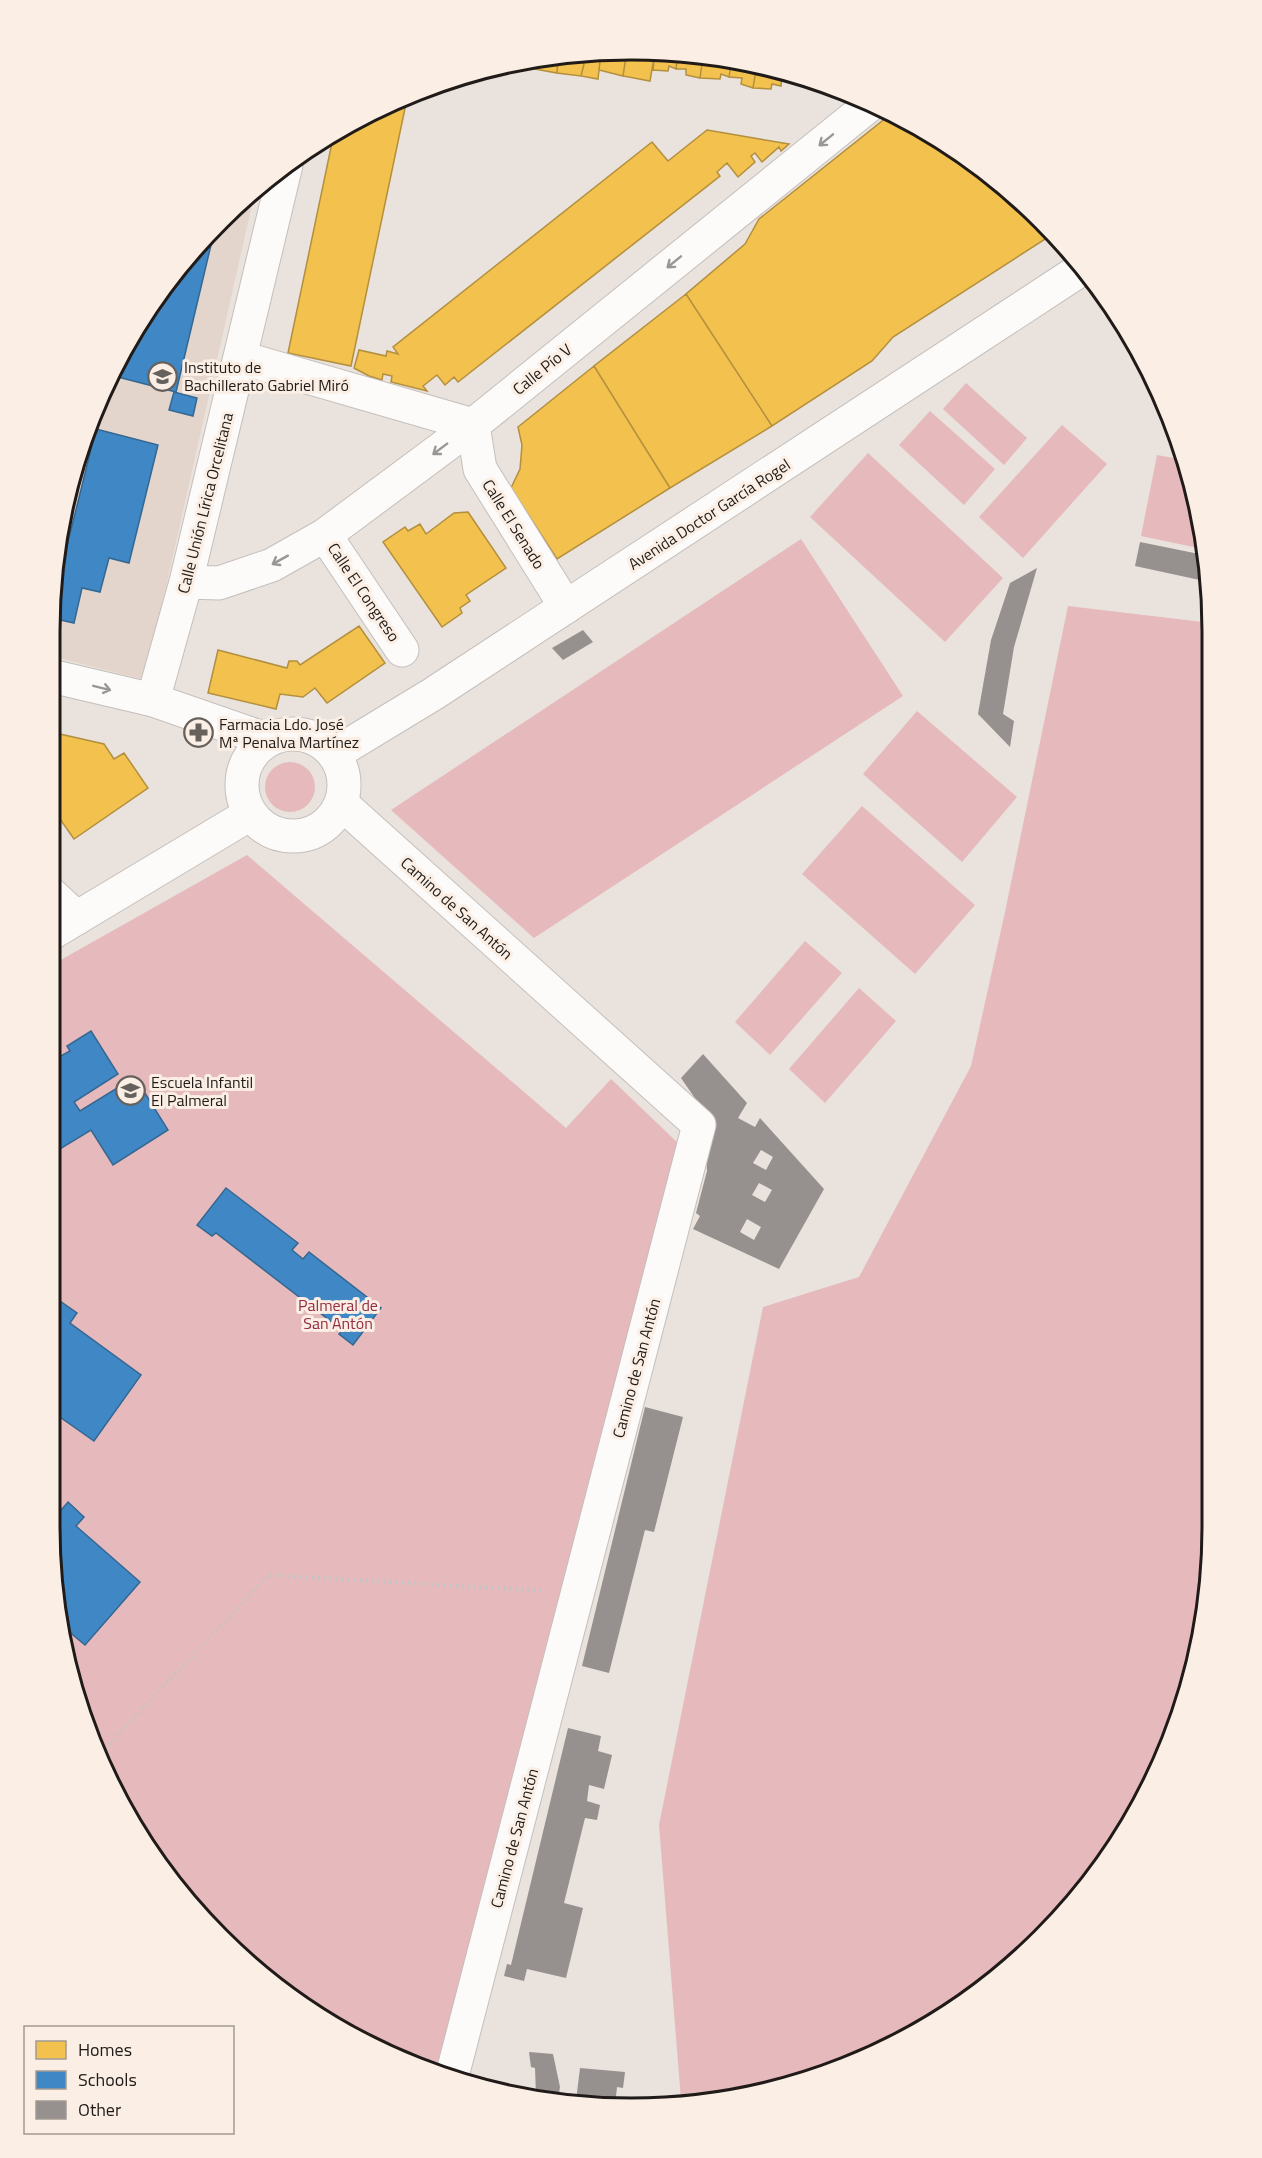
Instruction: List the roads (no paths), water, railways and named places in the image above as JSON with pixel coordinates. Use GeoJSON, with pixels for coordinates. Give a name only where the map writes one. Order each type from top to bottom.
{"type":"FeatureCollection","features":[{"type":"Feature","properties":{"kind":"street","name":"Calle Pío V"},"geometry":{"type":"LineString","coordinates":[[186,582],[219,583],[229,580],[272,565],[325,535],[473,424],[865,110]]}},
{"type":"Feature","properties":{"kind":"street","name":"Calle Unión Lírica Orcelitana"},"geometry":{"type":"LineString","coordinates":[[153,700],[186,582],[242,358],[283,178]]}},
{"type":"Feature","properties":{"kind":"street","name":"Avenida Doctor García Rogel"},"geometry":{"type":"LineString","coordinates":[[334,754],[433,694],[1075,273]]}},
{"type":"Feature","properties":{"kind":"street"},"geometry":{"type":"LineString","coordinates":[[242,358],[473,424]]}},
{"type":"Feature","properties":{"kind":"street","name":"Calle El Senado"},"geometry":{"type":"LineString","coordinates":[[473,424],[480,469],[566,607]]}},
{"type":"Feature","properties":{"kind":"street","name":"Calle El Congreso"},"geometry":{"type":"LineString","coordinates":[[325,535],[402,650]]}},
{"type":"Feature","properties":{"kind":"street"},"geometry":{"type":"LineString","coordinates":[[60,678],[153,700],[268,740]]}},
{"type":"Feature","properties":{"kind":"street"},"geometry":{"type":"LineString","coordinates":[[285,734],[303,735],[321,742],[334,754],[342,769],[345,786],[342,804],[326,827],[300,837],[271,833],[250,814],[242,795],[243,773],[252,754],[268,740],[285,734]]}},
{"type":"Feature","properties":{"kind":"street","name":"Camino de San Antón"},"geometry":{"type":"LineString","coordinates":[[342,804],[699,1125],[454,2070]]}},
{"type":"Feature","properties":{"kind":"street"},"geometry":{"type":"LineString","coordinates":[[64,926],[250,814]]}},
{"type":"Feature","properties":{"kind":"place","name":"Instituto de Bachillerato Gabriel Miró"},"geometry":{"type":"Point","coordinates":[163,376]}},
{"type":"Feature","properties":{"kind":"place","name":"Farmacia Ldo. José Mª Penalva Martínez"},"geometry":{"type":"Point","coordinates":[198,733]}},
{"type":"Feature","properties":{"kind":"place","name":"Escuela Infantil El Palmeral"},"geometry":{"type":"Point","coordinates":[130,1091]}},
{"type":"Feature","properties":{"kind":"park label","name":"Palmeral de San Antón"},"geometry":{"type":"Point","coordinates":[338,1314]}}]}
